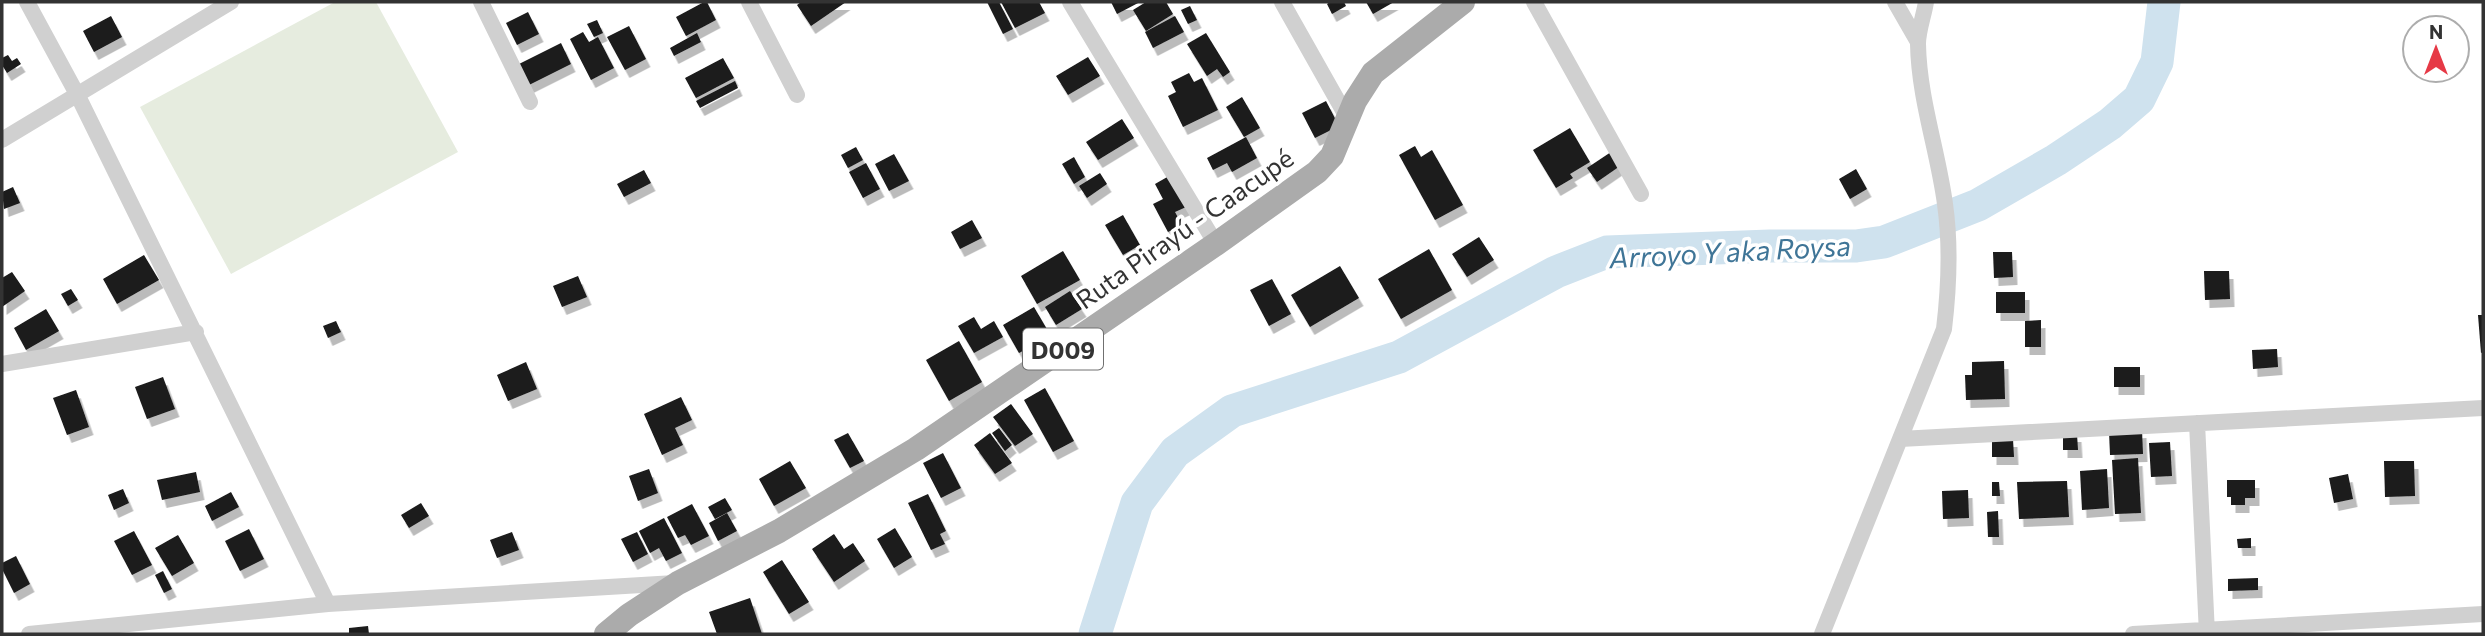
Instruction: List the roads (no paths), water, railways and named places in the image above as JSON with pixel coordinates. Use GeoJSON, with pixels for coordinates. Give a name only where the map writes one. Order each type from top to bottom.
{"type":"FeatureCollection","features":[{"type":"Feature","properties":{"kind":"main road","name":"Ruta Pirayú - Caacupé"},"geometry":{"type":"LineString","coordinates":[[606,634],[629,615],[678,583],[779,531],[916,449],[1317,172],[1332,156],[1355,101],[1373,73],[1464,2]]}},
{"type":"Feature","properties":{"kind":"street"},"geometry":{"type":"LineString","coordinates":[[27,2],[78,96],[196,331],[328,604]]}},
{"type":"Feature","properties":{"kind":"street"},"geometry":{"type":"LineString","coordinates":[[2,140],[231,2]]}},
{"type":"Feature","properties":{"kind":"street"},"geometry":{"type":"LineString","coordinates":[[481,2],[530,102]]}},
{"type":"Feature","properties":{"kind":"street"},"geometry":{"type":"LineString","coordinates":[[749,2],[797,94]]}},
{"type":"Feature","properties":{"kind":"street"},"geometry":{"type":"LineString","coordinates":[[1070,2],[1216,244]]}},
{"type":"Feature","properties":{"kind":"street"},"geometry":{"type":"LineString","coordinates":[[1282,2],[1348,120]]}},
{"type":"Feature","properties":{"kind":"street"},"geometry":{"type":"LineString","coordinates":[[1534,2],[1641,194]]}},
{"type":"Feature","properties":{"kind":"street"},"geometry":{"type":"LineString","coordinates":[[1895,2],[1918,42]]}},
{"type":"Feature","properties":{"kind":"street"},"geometry":{"type":"LineString","coordinates":[[1822,634],[1944,328],[1949,291],[1945,204],[1924,100],[1918,42],[1926,2]]}},
{"type":"Feature","properties":{"kind":"street"},"geometry":{"type":"LineString","coordinates":[[2,364],[196,331]]}},
{"type":"Feature","properties":{"kind":"street"},"geometry":{"type":"LineString","coordinates":[[1900,439],[2483,408]]}},
{"type":"Feature","properties":{"kind":"street"},"geometry":{"type":"LineString","coordinates":[[2197,423],[2207,633]]}},
{"type":"Feature","properties":{"kind":"street"},"geometry":{"type":"LineString","coordinates":[[29,634],[328,604],[678,583]]}},
{"type":"Feature","properties":{"kind":"street"},"geometry":{"type":"LineString","coordinates":[[2133,634],[2207,633],[2483,614]]}},
{"type":"Feature","properties":{"kind":"waterway","name":"Arroyo Y aka Roysa"},"geometry":{"type":"LineString","coordinates":[[1095,634],[1137,503],[1175,452],[1232,411],[1399,357],[1556,272],[1607,252],[1856,246],[1884,242],[1978,205],[2056,160],[2110,124],[2139,99],[2157,62],[2164,2]]}}]}
